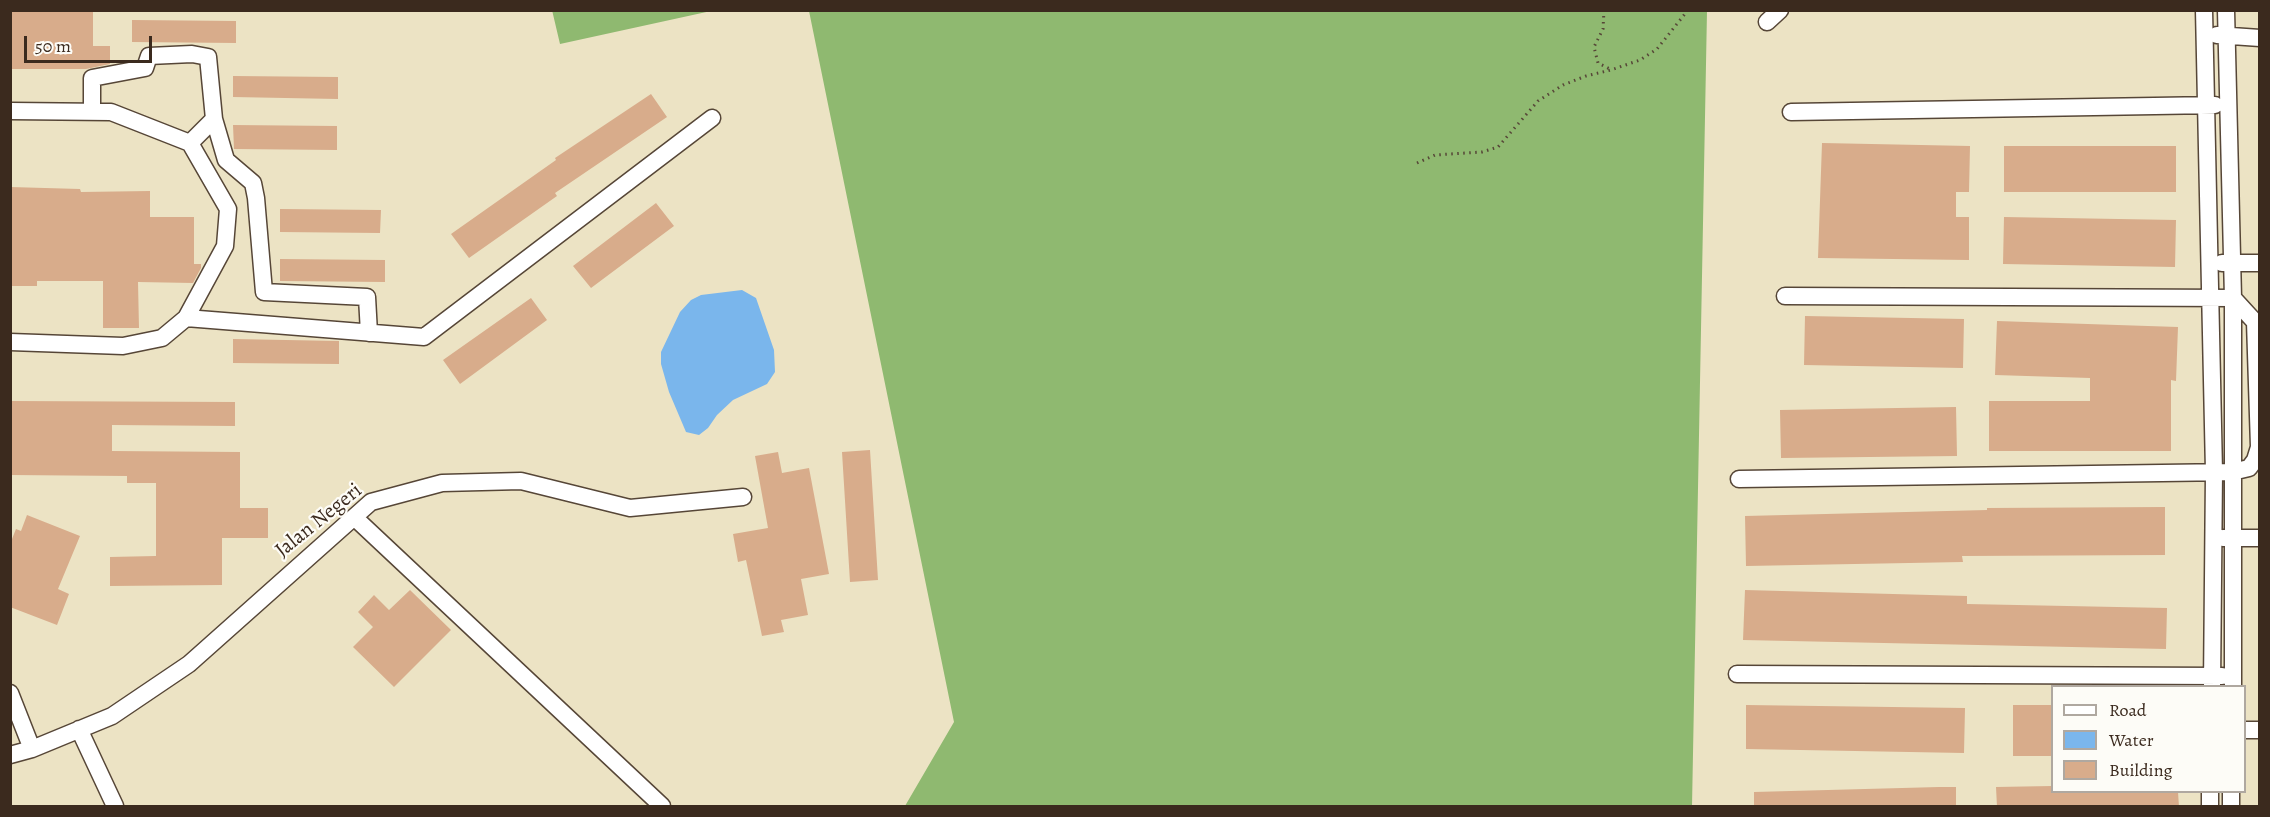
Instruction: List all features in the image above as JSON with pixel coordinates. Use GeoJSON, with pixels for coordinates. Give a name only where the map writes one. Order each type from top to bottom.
{"type":"FeatureCollection","features":[{"type":"Feature","properties":{"kind":"street"},"geometry":{"type":"LineString","coordinates":[[1767,22],[1780,10]]}},
{"type":"Feature","properties":{"kind":"street"},"geometry":{"type":"LineString","coordinates":[[2204,10],[2214,472],[2212,681]]}},
{"type":"Feature","properties":{"kind":"street"},"geometry":{"type":"LineString","coordinates":[[1737,674],[2233,681],[2233,298],[2226,10]]}},
{"type":"Feature","properties":{"kind":"street"},"geometry":{"type":"LineString","coordinates":[[2204,34],[2259,38]]}},
{"type":"Feature","properties":{"kind":"street"},"geometry":{"type":"LineString","coordinates":[[92,112],[92,78],[146,68],[148,56],[192,54],[208,57],[214,119],[226,160],[253,183],[264,292],[367,297],[369,333]]}},
{"type":"Feature","properties":{"kind":"street"},"geometry":{"type":"LineString","coordinates":[[1791,112],[2228,105]]}},
{"type":"Feature","properties":{"kind":"street"},"geometry":{"type":"LineString","coordinates":[[10,111],[111,112],[190,143],[228,209],[225,246],[186,318],[162,338],[123,346],[10,342]]}},
{"type":"Feature","properties":{"kind":"street"},"geometry":{"type":"LineString","coordinates":[[186,318],[424,338],[712,118]]}},
{"type":"Feature","properties":{"kind":"street"},"geometry":{"type":"LineString","coordinates":[[190,143],[214,119]]}},
{"type":"Feature","properties":{"kind":"street"},"geometry":{"type":"LineString","coordinates":[[2209,264],[2259,263]]}},
{"type":"Feature","properties":{"kind":"street"},"geometry":{"type":"LineString","coordinates":[[1739,479],[2232,472],[2249,468],[2255,460],[2259,447],[2255,322],[2233,298],[1785,296]]}},
{"type":"Feature","properties":{"kind":"street","name":"Jalan Negeri"},"geometry":{"type":"LineString","coordinates":[[10,755],[32,749],[112,716],[189,664],[371,502],[442,483],[521,482],[630,507],[743,497]]}},
{"type":"Feature","properties":{"kind":"street"},"geometry":{"type":"LineString","coordinates":[[354,517],[662,807]]}},
{"type":"Feature","properties":{"kind":"street"},"geometry":{"type":"LineString","coordinates":[[2214,538],[2259,538]]}},
{"type":"Feature","properties":{"kind":"street"},"geometry":{"type":"LineString","coordinates":[[10,693],[32,749]]}},
{"type":"Feature","properties":{"kind":"street"},"geometry":{"type":"LineString","coordinates":[[79,729],[115,807]]}},
{"type":"Feature","properties":{"kind":"path"},"geometry":{"type":"LineString","coordinates":[[1604,10],[1603,29],[1594,47],[1598,63],[1611,70]]}},
{"type":"Feature","properties":{"kind":"path"},"geometry":{"type":"LineString","coordinates":[[1417,163],[1435,155],[1482,152],[1498,147],[1538,101],[1563,85],[1640,60],[1657,49],[1688,10]]}},
{"type":"Feature","properties":{"kind":"green space"},"geometry":{"type":"Polygon","coordinates":[[[552,10],[711,10],[711,11],[560,44],[552,10]]]}},
{"type":"Feature","properties":{"kind":"green space"},"geometry":{"type":"Polygon","coordinates":[[[809,11],[1707,11],[1692,806],[905,806],[954,722],[809,11]]]}},
{"type":"Feature","properties":{"kind":"water"},"geometry":{"type":"Polygon","coordinates":[[[742,290],[756,298],[774,350],[775,372],[767,384],[733,400],[699,435],[686,432],[669,392],[661,364],[661,352],[680,312],[691,300],[701,295],[742,290]]]}},
{"type":"Feature","properties":{"kind":"building"},"geometry":{"type":"Polygon","coordinates":[[[10,10],[93,10],[93,46],[110,46],[110,64],[86,69],[10,69],[10,10]]]}},
{"type":"Feature","properties":{"kind":"building"},"geometry":{"type":"Polygon","coordinates":[[[132,20],[236,21],[236,43],[132,42],[132,20]]]}},
{"type":"Feature","properties":{"kind":"building"},"geometry":{"type":"Polygon","coordinates":[[[233,76],[338,77],[338,99],[233,97],[233,76]]]}},
{"type":"Feature","properties":{"kind":"building"},"geometry":{"type":"Polygon","coordinates":[[[651,94],[667,117],[555,193],[557,196],[469,258],[451,234],[556,160],[555,158],[651,94]]]}},
{"type":"Feature","properties":{"kind":"building"},"geometry":{"type":"Polygon","coordinates":[[[233,125],[337,126],[337,150],[234,149],[233,125]]]}},
{"type":"Feature","properties":{"kind":"building"},"geometry":{"type":"Polygon","coordinates":[[[1822,143],[1970,146],[1969,192],[1956,192],[1956,217],[1969,217],[1969,260],[1818,258],[1822,143]]]}},
{"type":"Feature","properties":{"kind":"building"},"geometry":{"type":"Polygon","coordinates":[[[2004,146],[2176,146],[2176,192],[2004,192],[2004,146]]]}},
{"type":"Feature","properties":{"kind":"building"},"geometry":{"type":"Polygon","coordinates":[[[10,187],[80,189],[81,192],[150,191],[150,217],[194,217],[194,264],[201,264],[201,268],[193,283],[138,282],[139,328],[103,328],[103,281],[37,281],[37,286],[10,286],[10,187]]]}},
{"type":"Feature","properties":{"kind":"building"},"geometry":{"type":"Polygon","coordinates":[[[656,203],[674,226],[591,288],[573,266],[656,203]]]}},
{"type":"Feature","properties":{"kind":"building"},"geometry":{"type":"Polygon","coordinates":[[[280,209],[381,210],[380,233],[280,232],[280,209]]]}},
{"type":"Feature","properties":{"kind":"building"},"geometry":{"type":"Polygon","coordinates":[[[2004,217],[2176,220],[2175,267],[2003,264],[2004,217]]]}},
{"type":"Feature","properties":{"kind":"building"},"geometry":{"type":"Polygon","coordinates":[[[280,259],[385,260],[385,282],[280,281],[280,259]]]}},
{"type":"Feature","properties":{"kind":"building"},"geometry":{"type":"Polygon","coordinates":[[[531,298],[547,320],[460,384],[443,360],[531,298]]]}},
{"type":"Feature","properties":{"kind":"building"},"geometry":{"type":"Polygon","coordinates":[[[1805,316],[1964,319],[1963,368],[1804,365],[1805,316]]]}},
{"type":"Feature","properties":{"kind":"building"},"geometry":{"type":"Polygon","coordinates":[[[1997,321],[2178,327],[2176,381],[2171,380],[2171,451],[1989,451],[1989,401],[2090,401],[2090,378],[1995,375],[1997,321]]]}},
{"type":"Feature","properties":{"kind":"building"},"geometry":{"type":"Polygon","coordinates":[[[233,339],[339,341],[339,364],[233,363],[233,339]]]}},
{"type":"Feature","properties":{"kind":"building"},"geometry":{"type":"Polygon","coordinates":[[[10,401],[235,402],[235,426],[112,425],[112,451],[240,452],[240,508],[268,508],[268,538],[222,538],[222,585],[110,586],[110,557],[156,556],[156,483],[127,483],[127,476],[10,475],[10,401]]]}},
{"type":"Feature","properties":{"kind":"building"},"geometry":{"type":"Polygon","coordinates":[[[1956,407],[1957,456],[1781,458],[1780,410],[1956,407]]]}},
{"type":"Feature","properties":{"kind":"building"},"geometry":{"type":"Polygon","coordinates":[[[870,450],[878,580],[850,582],[842,452],[870,450]]]}},
{"type":"Feature","properties":{"kind":"building"},"geometry":{"type":"Polygon","coordinates":[[[778,452],[782,473],[809,468],[829,574],[801,579],[808,615],[781,620],[784,632],[762,636],[746,560],[738,562],[733,534],[768,528],[755,456],[778,452]]]}},
{"type":"Feature","properties":{"kind":"building"},"geometry":{"type":"Polygon","coordinates":[[[2165,507],[2165,555],[1962,556],[1963,562],[1746,566],[1745,516],[1987,510],[1987,508],[2165,507]]]}},
{"type":"Feature","properties":{"kind":"building"},"geometry":{"type":"Polygon","coordinates":[[[27,515],[80,536],[58,589],[69,594],[57,625],[10,607],[10,544],[16,529],[21,531],[27,515]]]}},
{"type":"Feature","properties":{"kind":"building"},"geometry":{"type":"Polygon","coordinates":[[[410,590],[451,630],[394,687],[353,647],[373,627],[358,612],[374,595],[389,610],[410,590]]]}},
{"type":"Feature","properties":{"kind":"building"},"geometry":{"type":"Polygon","coordinates":[[[1745,590],[1967,596],[1967,604],[2167,608],[2166,649],[1743,640],[1745,590]]]}},
{"type":"Feature","properties":{"kind":"building"},"geometry":{"type":"Polygon","coordinates":[[[1746,705],[1965,708],[1964,753],[1746,749],[1746,705]]]}},
{"type":"Feature","properties":{"kind":"building"},"geometry":{"type":"Polygon","coordinates":[[[2013,705],[2051,705],[2051,756],[2013,756],[2013,705]]]}},
{"type":"Feature","properties":{"kind":"building"},"geometry":{"type":"Polygon","coordinates":[[[2051,786],[2051,793],[2178,793],[2179,807],[1997,807],[1996,787],[2051,786]]]}},
{"type":"Feature","properties":{"kind":"building"},"geometry":{"type":"Polygon","coordinates":[[[1956,787],[1956,807],[1754,807],[1754,792],[1956,787]]]}}]}
